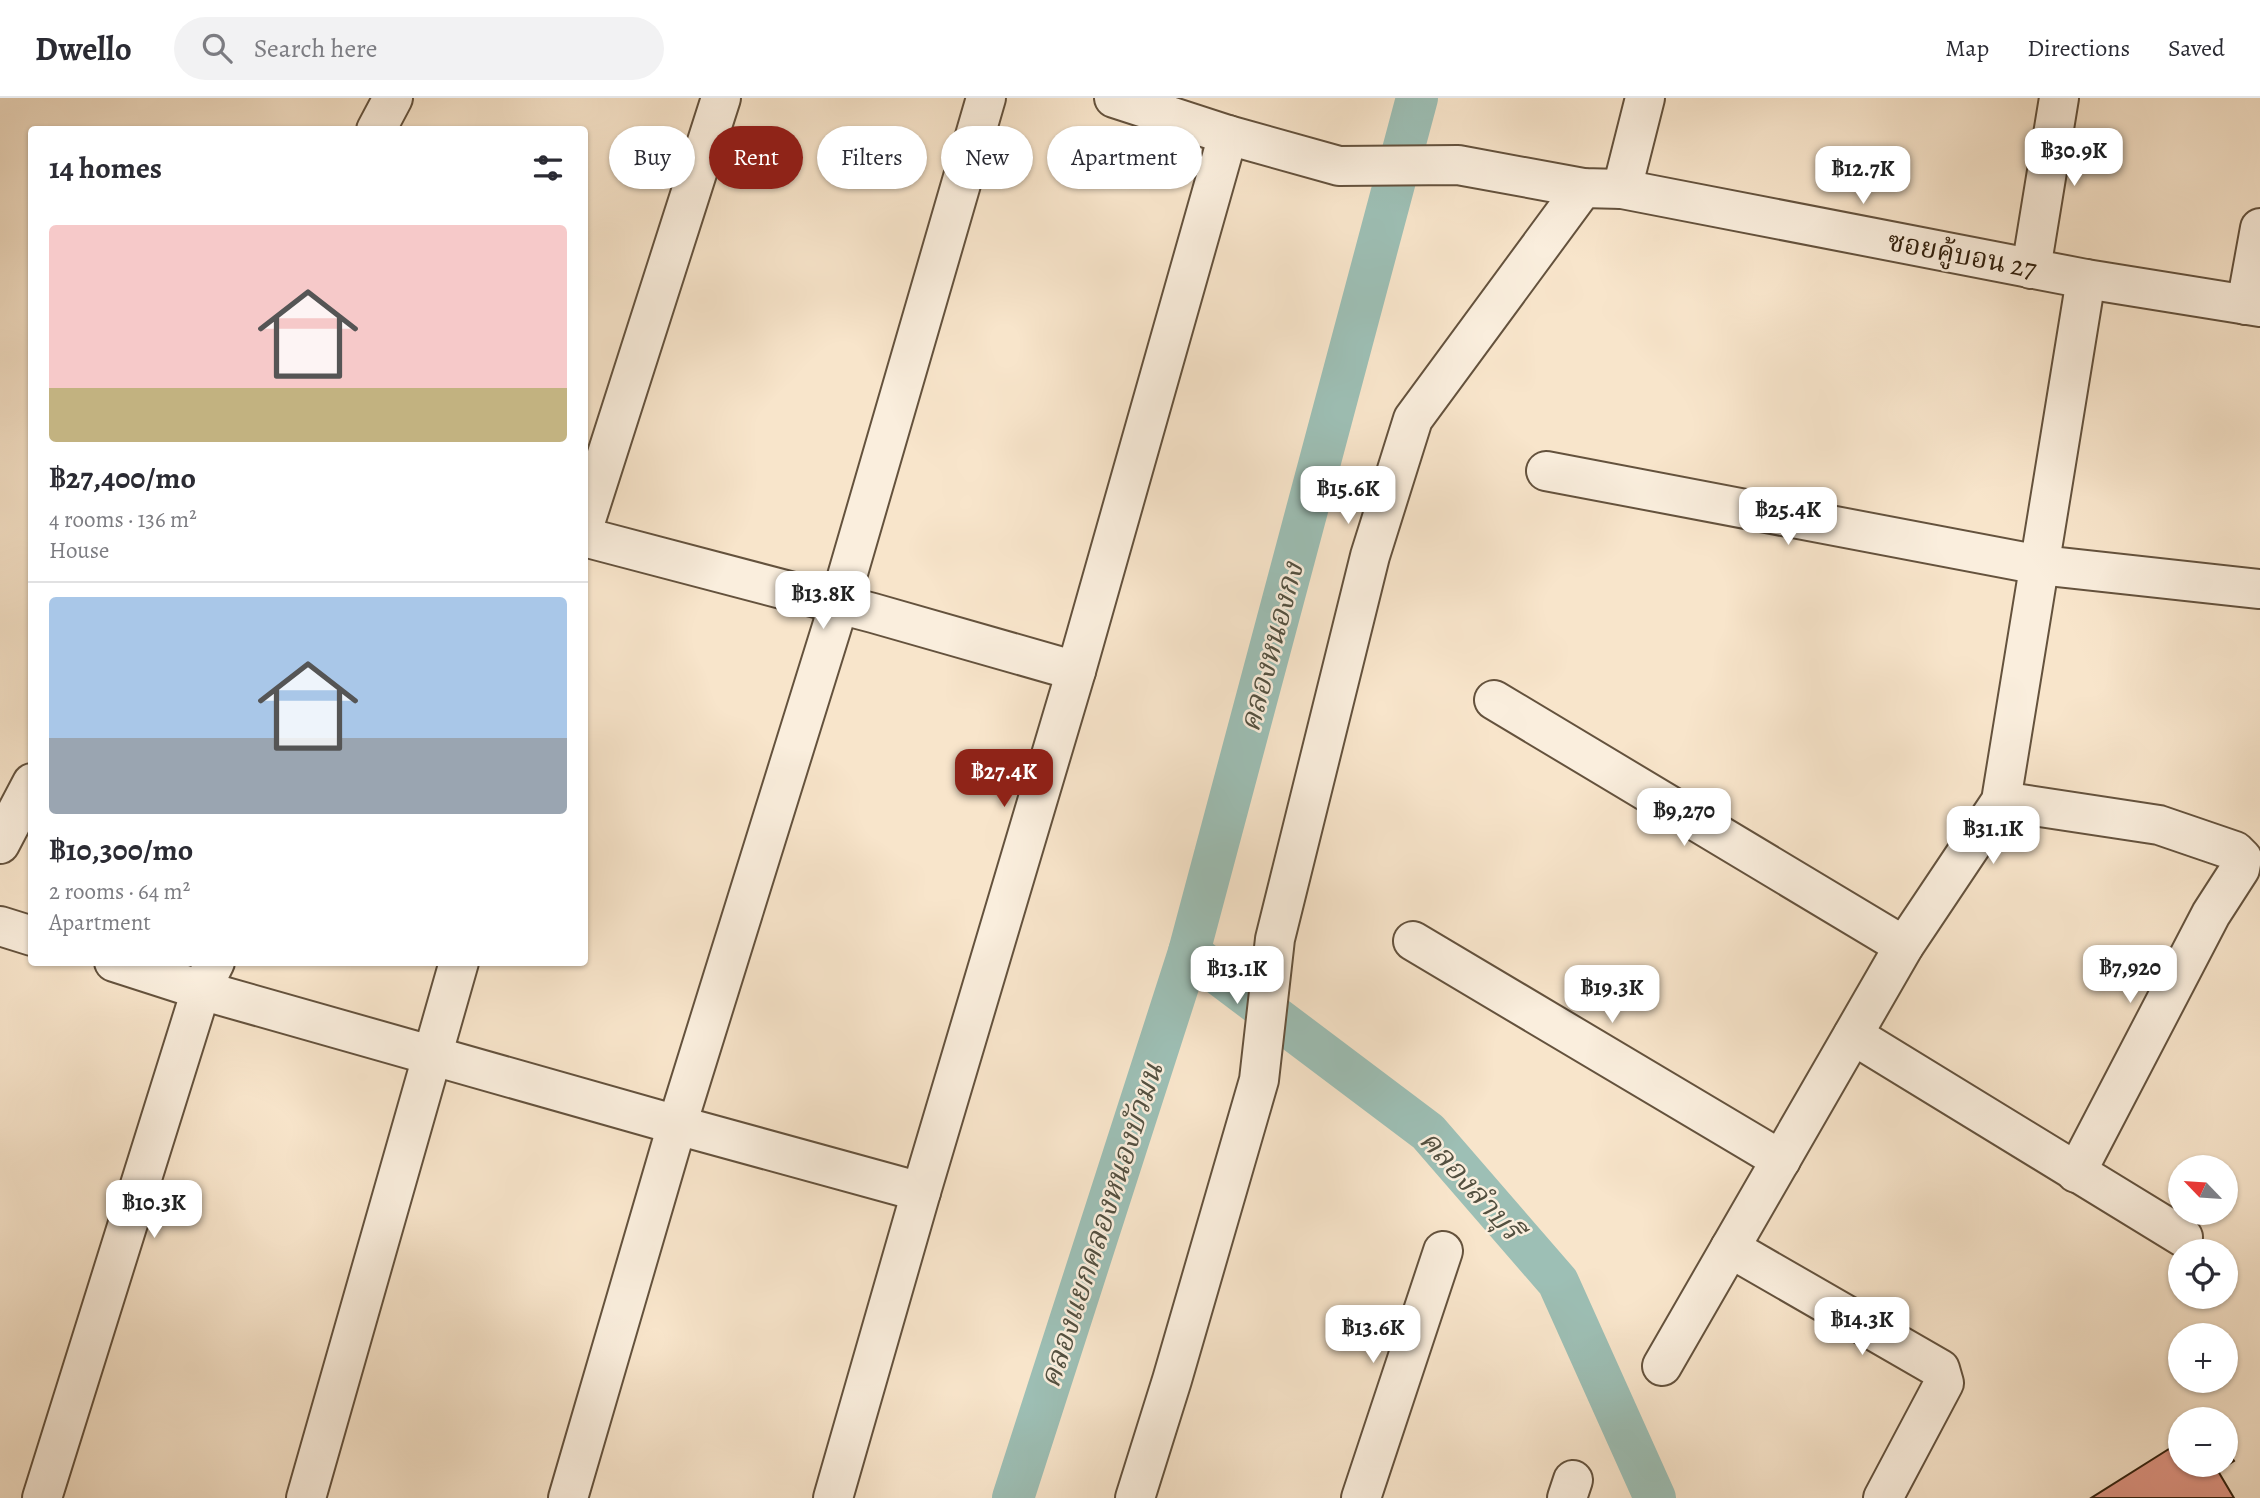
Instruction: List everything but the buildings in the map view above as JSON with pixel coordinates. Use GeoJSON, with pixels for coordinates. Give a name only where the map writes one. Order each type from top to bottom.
{"type":"FeatureCollection","features":[{"type":"Feature","properties":{"kind":"street"},"geometry":{"type":"LineString","coordinates":[[378,126],[393,98]]}},
{"type":"Feature","properties":{"kind":"street"},"geometry":{"type":"LineString","coordinates":[[588,514],[721,98]]}},
{"type":"Feature","properties":{"kind":"street"},"geometry":{"type":"LineString","coordinates":[[568,1498],[677,1125],[839,604],[986,98]]}},
{"type":"Feature","properties":{"kind":"street","name":"ซอยคู้บอน 27"},"geometry":{"type":"LineString","coordinates":[[1114,98],[1228,135],[1339,166],[1458,165],[1583,188],[1622,189],[2031,269],[2253,306]]}},
{"type":"Feature","properties":{"kind":"street"},"geometry":{"type":"LineString","coordinates":[[1622,189],[1645,98]]}},
{"type":"Feature","properties":{"kind":"street"},"geometry":{"type":"LineString","coordinates":[[2031,269],[2059,98]]}},
{"type":"Feature","properties":{"kind":"street"},"geometry":{"type":"LineString","coordinates":[[833,1498],[1076,671],[1228,135]]}},
{"type":"Feature","properties":{"kind":"street"},"geometry":{"type":"LineString","coordinates":[[1135,1498],[1259,1080],[1275,939],[1370,556],[1413,419],[1583,188]]}},
{"type":"Feature","properties":{"kind":"street"},"geometry":{"type":"LineString","coordinates":[[2253,306],[2260,228]]}},
{"type":"Feature","properties":{"kind":"street"},"geometry":{"type":"LineString","coordinates":[[1661,1366],[1904,946],[2001,801],[2086,279]]}},
{"type":"Feature","properties":{"kind":"street"},"geometry":{"type":"LineString","coordinates":[[1546,471],[2040,565],[2260,589]]}},
{"type":"Feature","properties":{"kind":"street"},"geometry":{"type":"LineString","coordinates":[[588,538],[839,604],[1076,671]]}},
{"type":"Feature","properties":{"kind":"street"},"geometry":{"type":"LineString","coordinates":[[1494,700],[1904,946]]}},
{"type":"Feature","properties":{"kind":"street"},"geometry":{"type":"LineString","coordinates":[[0,844],[28,791]]}},
{"type":"Feature","properties":{"kind":"street"},"geometry":{"type":"LineString","coordinates":[[2001,801],[2159,825],[2235,851],[2242,859],[2240,869],[2211,914],[2076,1173]]}},
{"type":"Feature","properties":{"kind":"street"},"geometry":{"type":"LineString","coordinates":[[0,926],[28,935]]}},
{"type":"Feature","properties":{"kind":"street"},"geometry":{"type":"LineString","coordinates":[[1413,941],[1781,1160]]}},
{"type":"Feature","properties":{"kind":"street"},"geometry":{"type":"LineString","coordinates":[[141,966],[208,976],[433,1055],[921,1192]]}},
{"type":"Feature","properties":{"kind":"street"},"geometry":{"type":"LineString","coordinates":[[306,1498],[458,966]]}},
{"type":"Feature","properties":{"kind":"street"},"geometry":{"type":"LineString","coordinates":[[42,1498],[208,976]]}},
{"type":"Feature","properties":{"kind":"street"},"geometry":{"type":"LineString","coordinates":[[1853,1035],[2183,1237]]}},
{"type":"Feature","properties":{"kind":"street"},"geometry":{"type":"LineString","coordinates":[[1730,1248],[1940,1369],[1944,1383],[1883,1498]]}},
{"type":"Feature","properties":{"kind":"street"},"geometry":{"type":"LineString","coordinates":[[1361,1498],[1444,1251]]}},
{"type":"Feature","properties":{"kind":"waterway","name":"คลองหนองกง"},"geometry":{"type":"LineString","coordinates":[[1013,1498],[1189,952],[1417,98]]}},
{"type":"Feature","properties":{"kind":"waterway","name":"คลองลำบุรี"},"geometry":{"type":"LineString","coordinates":[[1189,952],[1428,1132],[1558,1282],[1655,1498]]}},
{"type":"Feature","properties":{"kind":"water label","name":"คลองแยกคลองหนองบัวมน"},"geometry":{"type":"Point","coordinates":[1101,1225]}}]}
